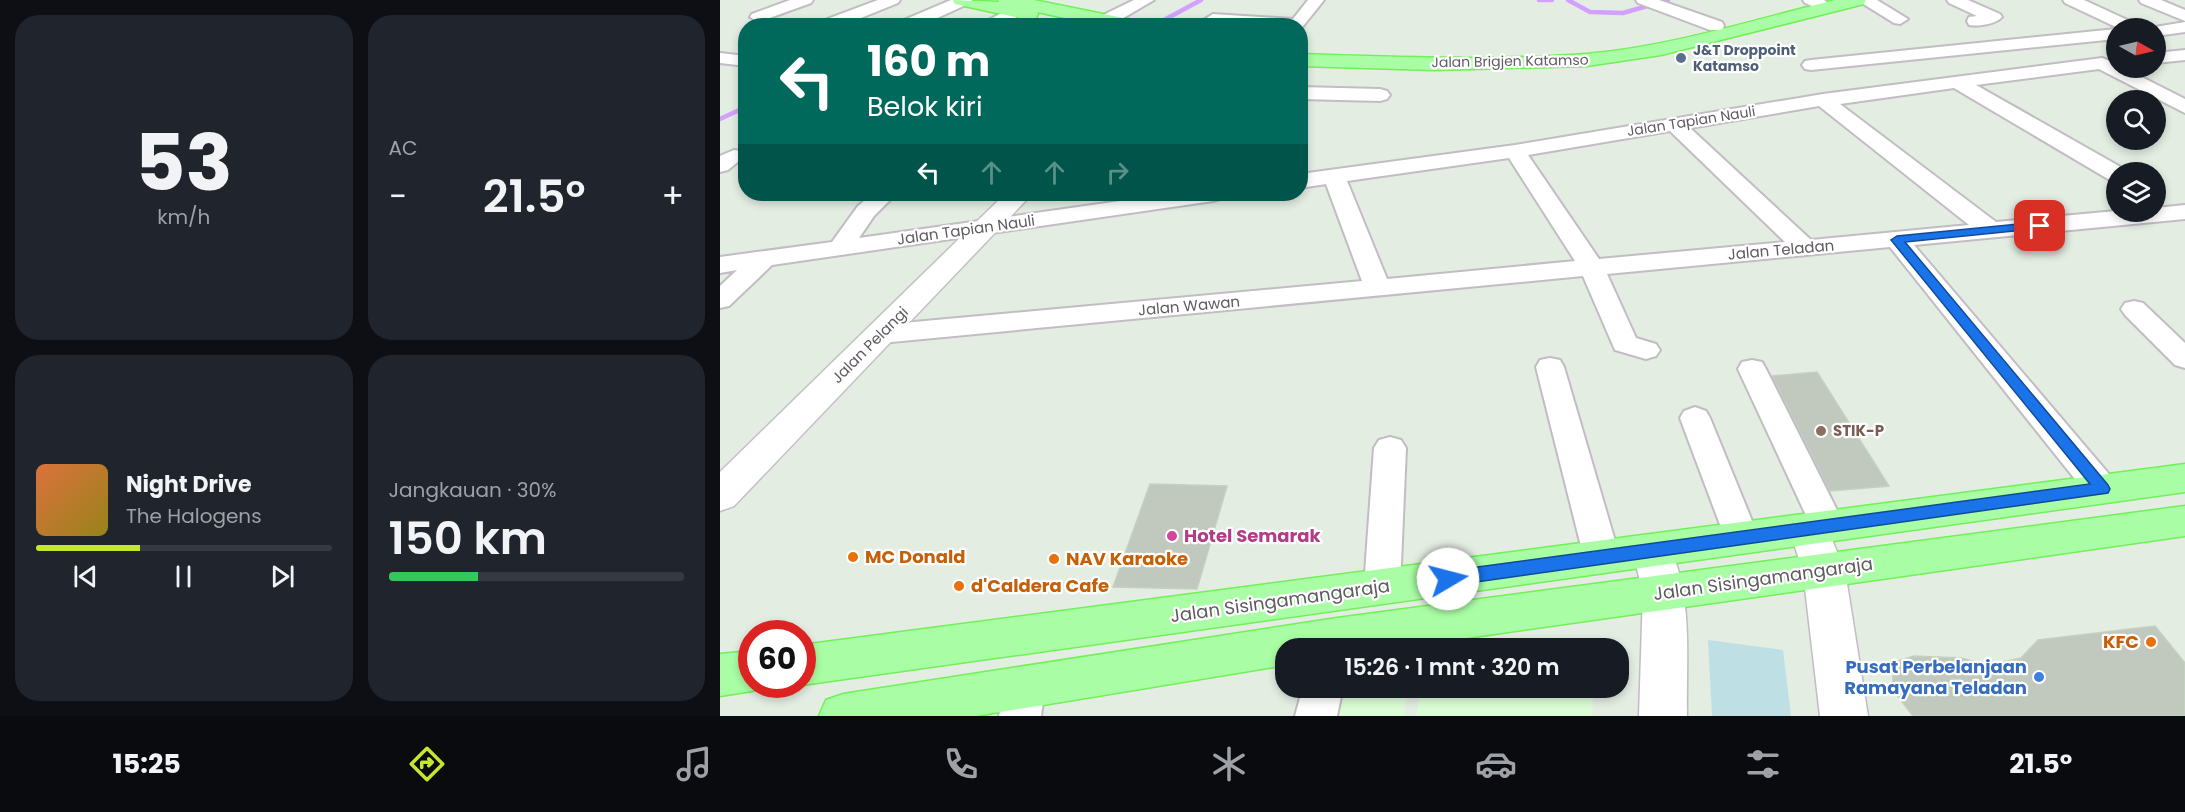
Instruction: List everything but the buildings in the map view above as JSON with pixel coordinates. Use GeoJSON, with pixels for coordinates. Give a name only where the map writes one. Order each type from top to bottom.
{"type":"FeatureCollection","features":[{"type":"Feature","properties":{"kind":"main road"},"geometry":{"type":"LineString","coordinates":[[963,0],[1011,5],[1064,18]]}},
{"type":"Feature","properties":{"kind":"main road","name":"Jalan Brigjen Katamso"},"geometry":{"type":"LineString","coordinates":[[1308,52],[1384,56],[1555,54],[1645,44],[1817,2],[1857,0]]}},
{"type":"Feature","properties":{"kind":"main road","name":"Jalan Brigjen Katamso"},"geometry":{"type":"LineString","coordinates":[[1308,60],[1445,63],[1587,60],[1661,49],[1817,2]]}},
{"type":"Feature","properties":{"kind":"main road","name":"Jalan Pelangi"},"geometry":{"type":"LineString","coordinates":[[720,496],[1012,201]]}},
{"type":"Feature","properties":{"kind":"main road","name":"Jalan Sisingamangaraja"},"geometry":{"type":"LineString","coordinates":[[816,663],[2185,478]]}},
{"type":"Feature","properties":{"kind":"main road","name":"Jalan Sisingamangaraja"},"geometry":{"type":"LineString","coordinates":[[1362,638],[1664,592],[2185,521]]}},
{"type":"Feature","properties":{"kind":"main road"},"geometry":{"type":"LineString","coordinates":[[1819,527],[1844,716]]}},
{"type":"Feature","properties":{"kind":"main road"},"geometry":{"type":"LineString","coordinates":[[1652,550],[1664,592],[1663,716]]}},
{"type":"Feature","properties":{"kind":"main road","name":"Jalan Sisingamangaraja"},"geometry":{"type":"LineString","coordinates":[[843,716],[1022,702],[1275,654]]}},
{"type":"Feature","properties":{"kind":"main road"},"geometry":{"type":"LineString","coordinates":[[720,675],[738,673]]}},
{"type":"Feature","properties":{"kind":"street"},"geometry":{"type":"LineString","coordinates":[[758,17],[805,0]]}},
{"type":"Feature","properties":{"kind":"street"},"geometry":{"type":"LineString","coordinates":[[846,18],[892,0]]}},
{"type":"Feature","properties":{"kind":"street"},"geometry":{"type":"LineString","coordinates":[[923,18],[963,0]]}},
{"type":"Feature","properties":{"kind":"street"},"geometry":{"type":"LineString","coordinates":[[1091,18],[1115,0]]}},
{"type":"Feature","properties":{"kind":"street"},"geometry":{"type":"LineString","coordinates":[[1111,18],[1146,0]]}},
{"type":"Feature","properties":{"kind":"street"},"geometry":{"type":"LineString","coordinates":[[1865,0],[1900,19]]}},
{"type":"Feature","properties":{"kind":"street"},"geometry":{"type":"LineString","coordinates":[[1955,0],[1994,17],[1975,21]]}},
{"type":"Feature","properties":{"kind":"street"},"geometry":{"type":"LineString","coordinates":[[2070,0],[2109,18]]}},
{"type":"Feature","properties":{"kind":"street"},"geometry":{"type":"LineString","coordinates":[[2147,0],[2185,16]]}},
{"type":"Feature","properties":{"kind":"street"},"geometry":{"type":"LineString","coordinates":[[1650,2],[1716,26]]}},
{"type":"Feature","properties":{"kind":"street"},"geometry":{"type":"LineString","coordinates":[[1290,6],[1313,4]]}},
{"type":"Feature","properties":{"kind":"street"},"geometry":{"type":"LineString","coordinates":[[1302,18],[1313,4]]}},
{"type":"Feature","properties":{"kind":"street"},"geometry":{"type":"LineString","coordinates":[[995,18],[1011,5]]}},
{"type":"Feature","properties":{"kind":"street"},"geometry":{"type":"LineString","coordinates":[[2166,30],[2185,27]]}},
{"type":"Feature","properties":{"kind":"street"},"geometry":{"type":"LineString","coordinates":[[1811,65],[2106,35]]}},
{"type":"Feature","properties":{"kind":"street"},"geometry":{"type":"LineString","coordinates":[[2166,57],[2185,55]]}},
{"type":"Feature","properties":{"kind":"street"},"geometry":{"type":"LineString","coordinates":[[720,58],[738,60]]}},
{"type":"Feature","properties":{"kind":"street","name":"Jalan Tapian Nauli"},"geometry":{"type":"LineString","coordinates":[[1308,180],[1515,151],[1672,123],[1822,100],[1955,81],[2106,63]]}},
{"type":"Feature","properties":{"kind":"street"},"geometry":{"type":"LineString","coordinates":[[2135,78],[2185,107]]}},
{"type":"Feature","properties":{"kind":"street"},"geometry":{"type":"LineString","coordinates":[[1955,81],[2106,168]]}},
{"type":"Feature","properties":{"kind":"street"},"geometry":{"type":"LineString","coordinates":[[1308,93],[1380,95]]}},
{"type":"Feature","properties":{"kind":"street"},"geometry":{"type":"LineString","coordinates":[[1822,100],[1992,231]]}},
{"type":"Feature","properties":{"kind":"street"},"geometry":{"type":"LineString","coordinates":[[1672,123],[1806,248]]}},
{"type":"Feature","properties":{"kind":"street"},"geometry":{"type":"LineString","coordinates":[[1515,151],[1591,266],[1624,344],[1646,350]]}},
{"type":"Feature","properties":{"kind":"street"},"geometry":{"type":"LineString","coordinates":[[1334,177],[1378,289]]}},
{"type":"Feature","properties":{"kind":"street"},"geometry":{"type":"LineString","coordinates":[[840,248],[866,211],[877,201]]}},
{"type":"Feature","properties":{"kind":"street","name":"Jalan Tapian Nauli"},"geometry":{"type":"LineString","coordinates":[[720,265],[1166,201]]}},
{"type":"Feature","properties":{"kind":"street"},"geometry":{"type":"LineString","coordinates":[[2166,202],[2184,212]]}},
{"type":"Feature","properties":{"kind":"street","name":"Jalan Teladan"},"geometry":{"type":"LineString","coordinates":[[1378,289],[1591,266],[1897,240],[2184,212]]}},
{"type":"Feature","properties":{"kind":"street"},"geometry":{"type":"LineString","coordinates":[[1897,240],[2102,489]]}},
{"type":"Feature","properties":{"kind":"street"},"geometry":{"type":"LineString","coordinates":[[720,300],[764,260]]}},
{"type":"Feature","properties":{"kind":"street","name":"Jalan Wawan"},"geometry":{"type":"LineString","coordinates":[[881,334],[1378,289]]}},
{"type":"Feature","properties":{"kind":"street"},"geometry":{"type":"LineString","coordinates":[[2134,309],[2185,359]]}},
{"type":"Feature","properties":{"kind":"street"},"geometry":{"type":"LineString","coordinates":[[1550,367],[1602,558]]}},
{"type":"Feature","properties":{"kind":"street"},"geometry":{"type":"LineString","coordinates":[[1752,369],[1819,527]]}},
{"type":"Feature","properties":{"kind":"street"},"geometry":{"type":"LineString","coordinates":[[1695,418],[1742,538]]}},
{"type":"Feature","properties":{"kind":"street"},"geometry":{"type":"LineString","coordinates":[[1382,587],[1390,448]]}},
{"type":"Feature","properties":{"kind":"street"},"geometry":{"type":"LineString","coordinates":[[1316,716],[1320,698]]}},
{"type":"Feature","properties":{"kind":"shaded area"},"geometry":{"type":"Polygon","coordinates":[[[1708,640],[1783,650],[1791,716],[1712,716],[1708,640]]]}},
{"type":"Feature","properties":{"kind":"shaded area"},"geometry":{"type":"Polygon","coordinates":[[[1333,698],[1406,698],[1404,716],[1329,716],[1333,698]]]}},
{"type":"Feature","properties":{"kind":"shaded area"},"geometry":{"type":"Polygon","coordinates":[[[1419,698],[1593,698],[1592,716],[1416,716],[1419,698]]]}},
{"type":"Feature","properties":{"kind":"waterway"},"geometry":{"type":"LineString","coordinates":[[1168,18],[1201,0]]}},
{"type":"Feature","properties":{"kind":"waterway"},"geometry":{"type":"LineString","coordinates":[[1539,0],[1552,0]]}},
{"type":"Feature","properties":{"kind":"waterway"},"geometry":{"type":"LineString","coordinates":[[1568,0],[1590,12],[1623,13],[1668,0]]}},
{"type":"Feature","properties":{"kind":"waterway"},"geometry":{"type":"LineString","coordinates":[[720,119],[738,111]]}},
{"type":"Feature","properties":{"kind":"place","name":"J&T Droppoint Katamso"},"geometry":{"type":"Point","coordinates":[1681,58]}},
{"type":"Feature","properties":{"kind":"place","name":"STIK-P"},"geometry":{"type":"Point","coordinates":[1821,431]}},
{"type":"Feature","properties":{"kind":"place","name":"Hotel Semarak"},"geometry":{"type":"Point","coordinates":[1172,536]}},
{"type":"Feature","properties":{"kind":"place","name":"MC Donald"},"geometry":{"type":"Point","coordinates":[853,557]}},
{"type":"Feature","properties":{"kind":"place","name":"NAV Karaoke"},"geometry":{"type":"Point","coordinates":[1054,559]}},
{"type":"Feature","properties":{"kind":"place","name":"d'Caldera Cafe"},"geometry":{"type":"Point","coordinates":[959,586]}},
{"type":"Feature","properties":{"kind":"place","name":"KFC"},"geometry":{"type":"Point","coordinates":[2151,642]}},
{"type":"Feature","properties":{"kind":"place","name":"Pusat Perbelanjaan Ramayana Teladan"},"geometry":{"type":"Point","coordinates":[2039,677]}},
{"type":"Feature","properties":{"kind":"route"},"geometry":{"type":"LineString","coordinates":[[1448,579],[2102,489],[1897,240],[2040,226]]}}]}
